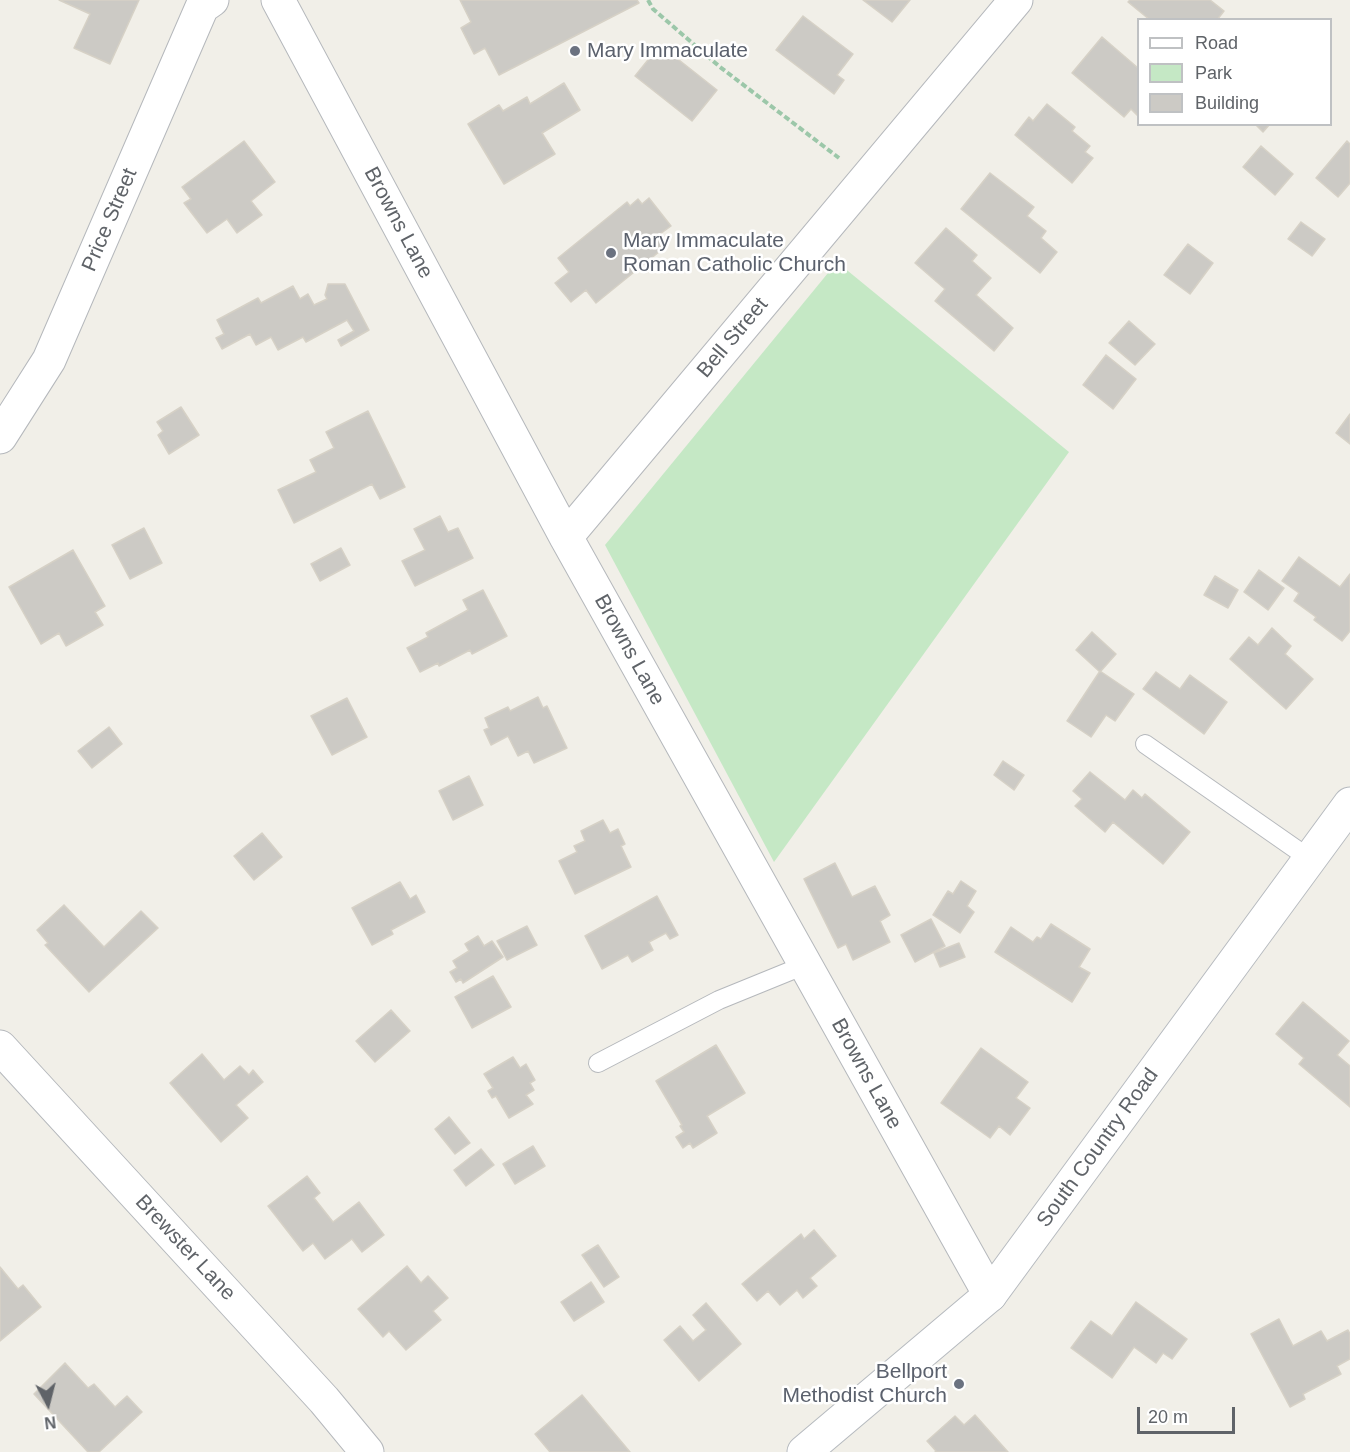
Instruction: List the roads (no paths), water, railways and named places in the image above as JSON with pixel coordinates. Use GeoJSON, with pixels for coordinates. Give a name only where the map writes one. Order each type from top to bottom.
{"type":"FeatureCollection","features":[{"type":"Feature","properties":{"kind":"street","name":"Price Street"},"geometry":{"type":"LineString","coordinates":[[0,437],[49,360],[202,7],[212,0]]}},
{"type":"Feature","properties":{"kind":"street","name":"Browns Lane"},"geometry":{"type":"LineString","coordinates":[[278,0],[567,537],[990,1295]]}},
{"type":"Feature","properties":{"kind":"street","name":"Bell Street"},"geometry":{"type":"LineString","coordinates":[[567,537],[1016,0]]}},
{"type":"Feature","properties":{"kind":"street","name":"South Country Road"},"geometry":{"type":"LineString","coordinates":[[804,1452],[990,1295],[1350,804]]}},
{"type":"Feature","properties":{"kind":"street","name":"Brewster Lane"},"geometry":{"type":"LineString","coordinates":[[0,1047],[324,1400],[367,1452]]}},
{"type":"Feature","properties":{"kind":"lane"},"geometry":{"type":"LineString","coordinates":[[1145,744],[1310,859]]}},
{"type":"Feature","properties":{"kind":"lane"},"geometry":{"type":"LineString","coordinates":[[598,1063],[719,1000],[805,965]]}},
{"type":"Feature","properties":{"kind":"place","name":"Mary Immaculate"},"geometry":{"type":"Point","coordinates":[575,51]}},
{"type":"Feature","properties":{"kind":"place","name":"Mary Immaculate Roman Catholic Church"},"geometry":{"type":"Point","coordinates":[611,253]}},
{"type":"Feature","properties":{"kind":"place","name":"Bellport Methodist Church"},"geometry":{"type":"Point","coordinates":[959,1384]}}]}
